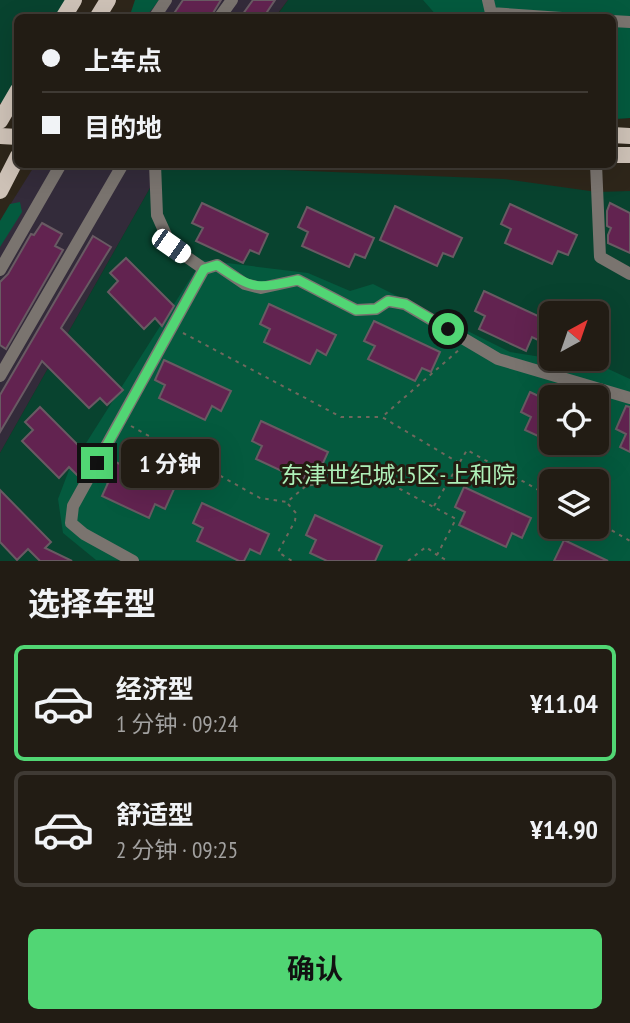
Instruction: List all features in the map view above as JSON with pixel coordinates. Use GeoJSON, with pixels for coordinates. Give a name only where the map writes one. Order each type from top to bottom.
{"type":"FeatureCollection","features":[{"type":"Feature","properties":{"kind":"main road"},"geometry":{"type":"LineString","coordinates":[[0,121],[11,100]]}},
{"type":"Feature","properties":{"kind":"main road"},"geometry":{"type":"LineString","coordinates":[[0,191],[14,164]]}},
{"type":"Feature","properties":{"kind":"street"},"geometry":{"type":"LineString","coordinates":[[488,0],[491,13],[505,14]]}},
{"type":"Feature","properties":{"kind":"street"},"geometry":{"type":"LineString","coordinates":[[0,270],[59,168]]}},
{"type":"Feature","properties":{"kind":"street"},"geometry":{"type":"LineString","coordinates":[[0,376],[3,363],[121,168]]}},
{"type":"Feature","properties":{"kind":"street"},"geometry":{"type":"LineString","coordinates":[[155,168],[157,215],[171,246],[204,269]]}},
{"type":"Feature","properties":{"kind":"street"},"geometry":{"type":"LineString","coordinates":[[596,168],[600,257],[630,274]]}},
{"type":"Feature","properties":{"kind":"street"},"geometry":{"type":"LineString","coordinates":[[133,561],[84,534],[71,523],[73,506],[204,269],[217,265],[245,284],[261,288],[298,280],[356,310],[376,309],[388,301],[405,304],[498,359],[630,398]]}},
{"type":"Feature","properties":{"kind":"path"},"geometry":{"type":"LineString","coordinates":[[172,327],[341,417],[382,417],[459,463]]}},
{"type":"Feature","properties":{"kind":"path"},"geometry":{"type":"LineString","coordinates":[[382,417],[469,342]]}},
{"type":"Feature","properties":{"kind":"path"},"geometry":{"type":"LineString","coordinates":[[121,420],[260,498],[286,502],[296,513],[295,521],[278,552],[292,561]]}},
{"type":"Feature","properties":{"kind":"path"},"geometry":{"type":"LineString","coordinates":[[433,507],[467,450],[539,490]]}},
{"type":"Feature","properties":{"kind":"path"},"geometry":{"type":"LineString","coordinates":[[286,502],[306,486],[374,475],[456,519],[438,555]]}},
{"type":"Feature","properties":{"kind":"path"},"geometry":{"type":"LineString","coordinates":[[609,529],[630,541]]}},
{"type":"Feature","properties":{"kind":"path"},"geometry":{"type":"LineString","coordinates":[[408,561],[426,547],[448,561]]}},
{"type":"Feature","properties":{"kind":"shaded area"},"geometry":{"type":"Polygon","coordinates":[[[145,0],[288,0],[277,14],[136,14],[145,0]]]}},
{"type":"Feature","properties":{"kind":"shaded area"},"geometry":{"type":"Polygon","coordinates":[[[33,168],[161,168],[0,453],[0,221],[33,168]]]}},
{"type":"Feature","properties":{"kind":"green space"},"geometry":{"type":"Polygon","coordinates":[[[0,0],[74,0],[65,14],[14,14],[14,95],[9,104],[0,103],[0,0]]]}},
{"type":"Feature","properties":{"kind":"green space"},"geometry":{"type":"Polygon","coordinates":[[[135,0],[159,0],[147,14],[130,14],[135,0]]]}},
{"type":"Feature","properties":{"kind":"green space"},"geometry":{"type":"Polygon","coordinates":[[[288,0],[630,0],[630,118],[616,119],[616,14],[278,14],[288,0]]]}},
{"type":"Feature","properties":{"kind":"green space"},"geometry":{"type":"Polygon","coordinates":[[[423,0],[630,0],[630,118],[616,119],[616,14],[435,14],[423,0]]]}},
{"type":"Feature","properties":{"kind":"green space"},"geometry":{"type":"Polygon","coordinates":[[[161,168],[236,168],[504,179],[597,192],[630,191],[630,561],[0,561],[0,453],[161,168]]]}},
{"type":"Feature","properties":{"kind":"green space"},"geometry":{"type":"Polygon","coordinates":[[[20,202],[22,212],[0,247],[0,221],[10,204],[20,202]]]}},
{"type":"Feature","properties":{"kind":"green space"},"geometry":{"type":"Polygon","coordinates":[[[202,260],[308,273],[350,291],[373,284],[510,352],[539,357],[539,371],[609,369],[630,379],[630,561],[96,560],[63,533],[58,499],[69,470],[202,260]]]}},
{"type":"Feature","properties":{"kind":"building"},"geometry":{"type":"Polygon","coordinates":[[[183,0],[221,0],[212,14],[174,14],[183,0]]]}},
{"type":"Feature","properties":{"kind":"building"},"geometry":{"type":"Polygon","coordinates":[[[253,0],[275,0],[266,14],[243,14],[253,0]]]}},
{"type":"Feature","properties":{"kind":"building"},"geometry":{"type":"Polygon","coordinates":[[[202,203],[268,234],[259,254],[250,250],[243,263],[196,241],[203,228],[192,223],[202,203]]]}},
{"type":"Feature","properties":{"kind":"building"},"geometry":{"type":"Polygon","coordinates":[[[610,203],[630,213],[630,253],[608,243],[611,228],[607,226],[607,211],[610,203]]]}},
{"type":"Feature","properties":{"kind":"building"},"geometry":{"type":"Polygon","coordinates":[[[510,204],[577,235],[568,255],[558,251],[552,264],[505,243],[511,229],[501,224],[510,204]]]}},
{"type":"Feature","properties":{"kind":"building"},"geometry":{"type":"Polygon","coordinates":[[[395,206],[462,238],[453,257],[443,253],[437,266],[380,240],[395,206]]]}},
{"type":"Feature","properties":{"kind":"building"},"geometry":{"type":"Polygon","coordinates":[[[307,207],[374,238],[365,258],[355,254],[349,267],[302,246],[308,232],[298,227],[307,207]]]}},
{"type":"Feature","properties":{"kind":"building"},"geometry":{"type":"Polygon","coordinates":[[[42,223],[62,234],[55,246],[63,250],[6,349],[0,345],[0,282],[8,274],[31,234],[34,235],[42,223]]]}},
{"type":"Feature","properties":{"kind":"building"},"geometry":{"type":"Polygon","coordinates":[[[93,236],[111,247],[61,328],[123,390],[107,405],[100,398],[89,408],[42,361],[0,432],[0,395],[93,236]]]}},
{"type":"Feature","properties":{"kind":"building"},"geometry":{"type":"Polygon","coordinates":[[[126,258],[174,306],[162,326],[155,318],[144,329],[108,292],[118,281],[110,273],[126,258]]]}},
{"type":"Feature","properties":{"kind":"building"},"geometry":{"type":"Polygon","coordinates":[[[484,291],[539,316],[539,340],[532,337],[526,351],[479,329],[485,316],[475,311],[484,291]]]}},
{"type":"Feature","properties":{"kind":"building"},"geometry":{"type":"Polygon","coordinates":[[[269,304],[336,335],[326,355],[317,350],[310,364],[264,342],[270,329],[260,324],[269,304]]]}},
{"type":"Feature","properties":{"kind":"building"},"geometry":{"type":"Polygon","coordinates":[[[374,321],[440,352],[431,372],[422,368],[415,381],[368,359],[375,346],[364,341],[374,321]]]}},
{"type":"Feature","properties":{"kind":"building"},"geometry":{"type":"Polygon","coordinates":[[[164,360],[231,391],[221,411],[212,406],[205,420],[159,398],[165,385],[155,380],[164,360]]]}},
{"type":"Feature","properties":{"kind":"building"},"geometry":{"type":"Polygon","coordinates":[[[530,392],[539,396],[539,436],[525,430],[531,417],[521,412],[530,392]]]}},
{"type":"Feature","properties":{"kind":"building"},"geometry":{"type":"Polygon","coordinates":[[[626,406],[630,407],[630,452],[620,447],[626,434],[616,429],[626,406]]]}},
{"type":"Feature","properties":{"kind":"building"},"geometry":{"type":"Polygon","coordinates":[[[40,407],[90,457],[77,475],[69,467],[59,478],[22,441],[33,430],[25,422],[40,407]]]}},
{"type":"Feature","properties":{"kind":"building"},"geometry":{"type":"Polygon","coordinates":[[[261,421],[328,452],[319,472],[309,467],[303,481],[256,459],[262,446],[252,441],[261,421]]]}},
{"type":"Feature","properties":{"kind":"building"},"geometry":{"type":"Polygon","coordinates":[[[109,459],[174,489],[165,509],[155,504],[149,518],[102,496],[108,483],[98,478],[109,459]]]}},
{"type":"Feature","properties":{"kind":"building"},"geometry":{"type":"Polygon","coordinates":[[[464,487],[531,518],[522,538],[512,533],[506,547],[459,525],[465,512],[455,507],[464,487]]]}},
{"type":"Feature","properties":{"kind":"building"},"geometry":{"type":"Polygon","coordinates":[[[0,490],[51,542],[45,548],[72,561],[40,561],[28,549],[17,560],[0,542],[0,490]]]}},
{"type":"Feature","properties":{"kind":"building"},"geometry":{"type":"Polygon","coordinates":[[[202,503],[269,534],[260,554],[250,549],[244,561],[239,561],[197,541],[203,528],[193,523],[202,503]]]}},
{"type":"Feature","properties":{"kind":"building"},"geometry":{"type":"Polygon","coordinates":[[[315,515],[382,546],[375,561],[327,561],[310,553],[316,540],[306,535],[315,515]]]}},
{"type":"Feature","properties":{"kind":"building"},"geometry":{"type":"Polygon","coordinates":[[[564,540],[608,561],[554,561],[564,540]]]}},
{"type":"Feature","properties":{"kind":"district","name":"东津世纪城15区-上和院"},"geometry":{"type":"Point","coordinates":[398,474]}},
{"type":"Feature","properties":{"kind":"route"},"geometry":{"type":"LineString","coordinates":[[97,463],[204,269],[217,265],[245,284],[261,288],[298,280],[356,310],[376,309],[388,301],[405,304],[448,329]]}}]}
